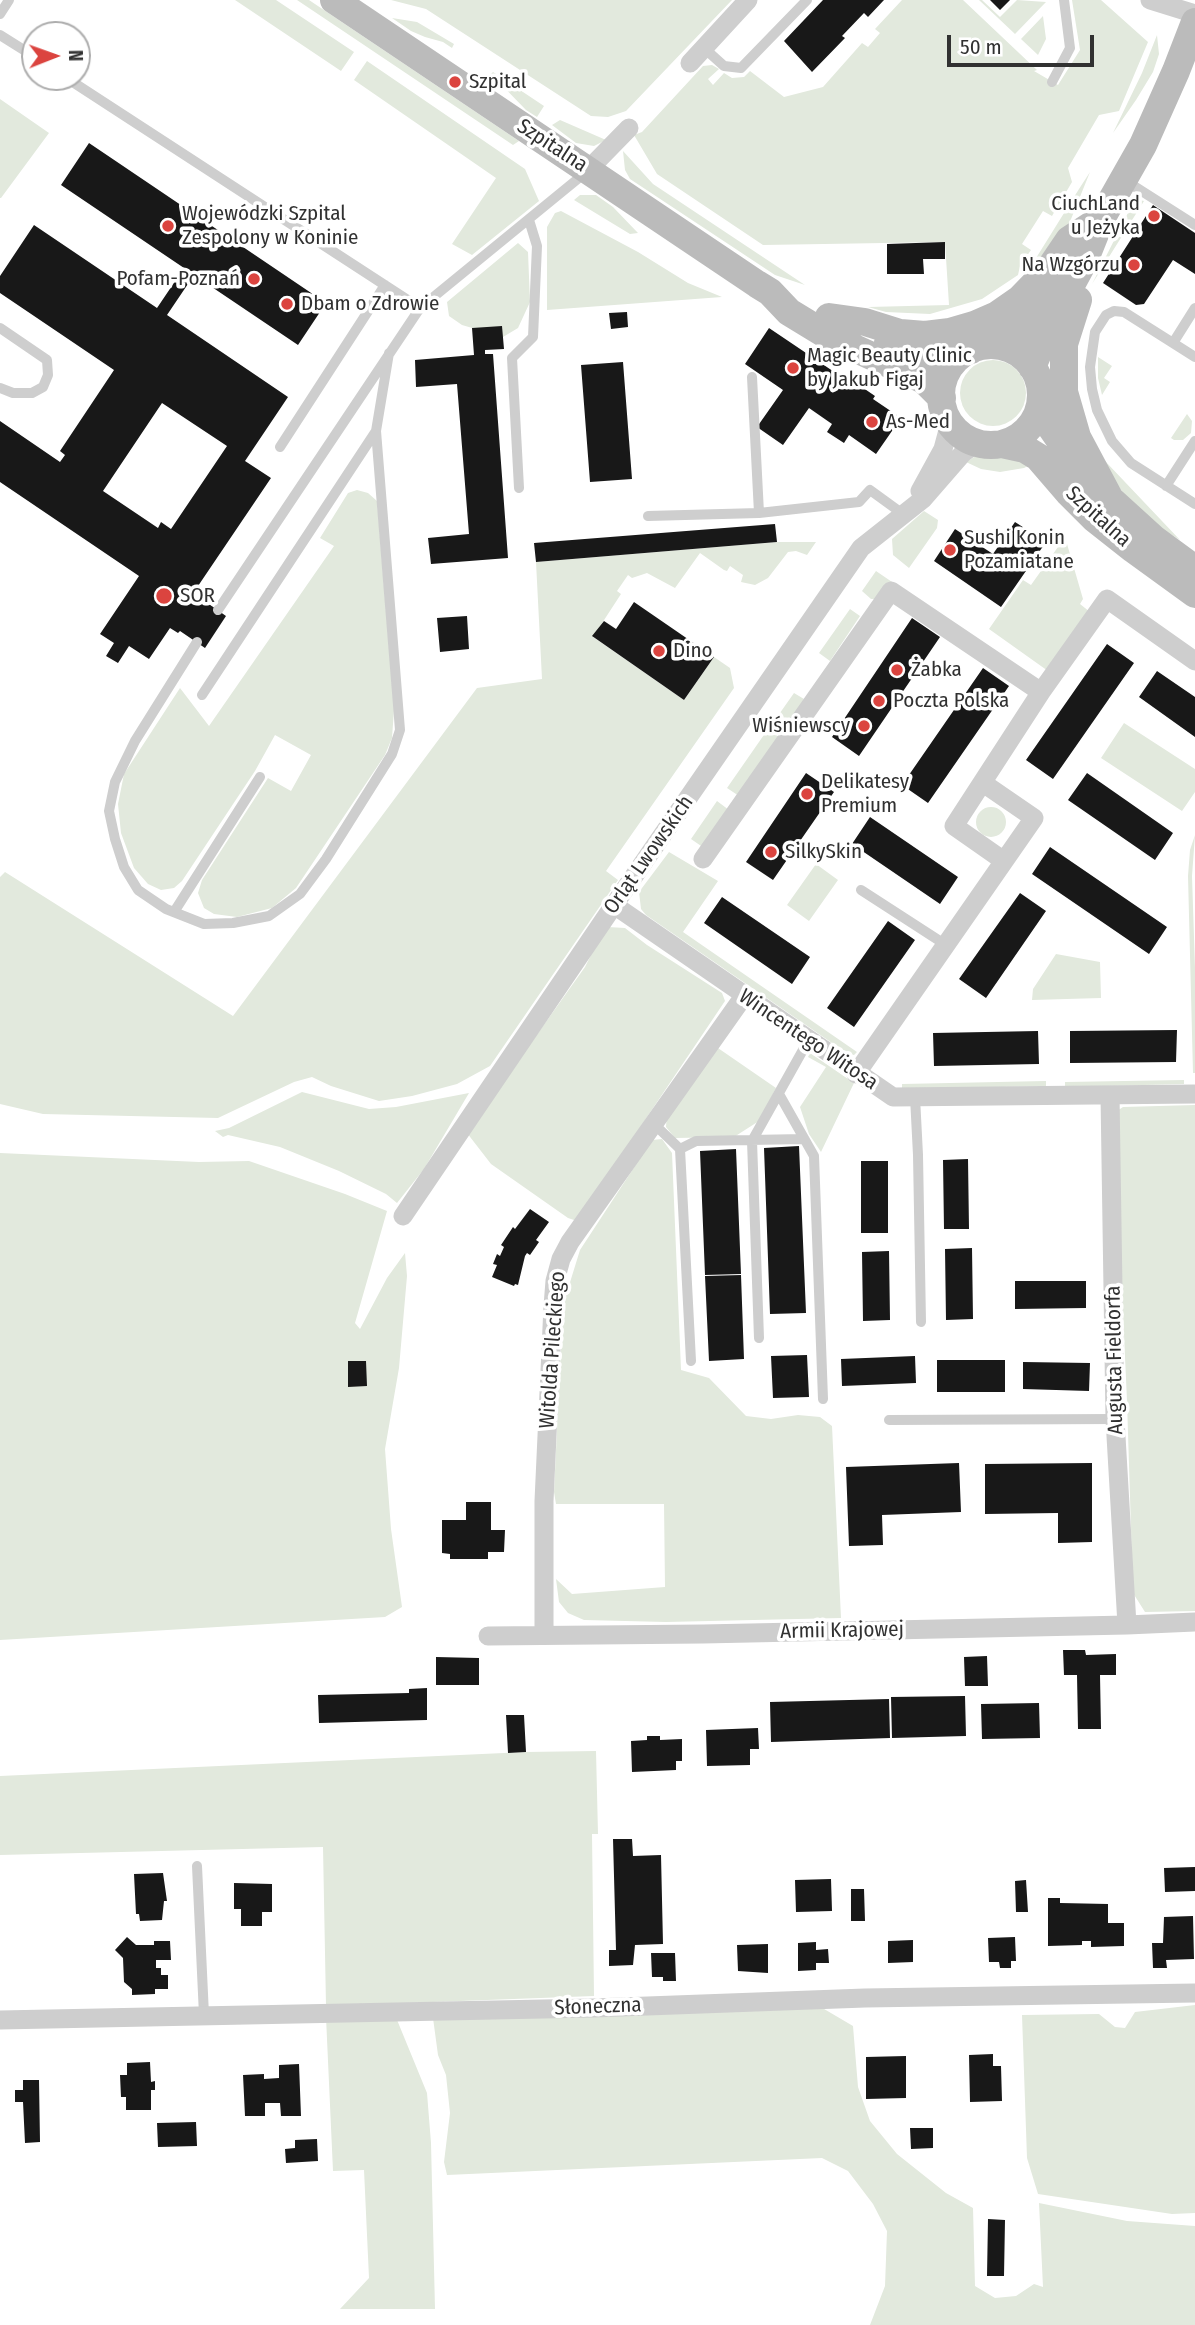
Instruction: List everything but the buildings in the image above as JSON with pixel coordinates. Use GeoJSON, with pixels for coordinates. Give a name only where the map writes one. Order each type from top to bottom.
{"type":"FeatureCollection","features":[{"type":"Feature","properties":{"kind":"street","name":"Szpitalna"},"geometry":{"type":"LineString","coordinates":[[334,0],[770,292],[789,312],[830,337],[923,380],[946,411]]}},
{"type":"Feature","properties":{"kind":"street"},"geometry":{"type":"LineString","coordinates":[[690,63],[748,0]]}},
{"type":"Feature","properties":{"kind":"street"},"geometry":{"type":"LineString","coordinates":[[1150,0],[1195,14]]}},
{"type":"Feature","properties":{"kind":"street"},"geometry":{"type":"LineString","coordinates":[[1032,367],[1101,219],[1143,145],[1192,41]]}},
{"type":"Feature","properties":{"kind":"street"},"geometry":{"type":"LineString","coordinates":[[588,170],[629,128]]}},
{"type":"Feature","properties":{"kind":"street"},"geometry":{"type":"LineString","coordinates":[[829,317],[865,322],[900,333],[925,335],[974,325],[997,315],[1020,299],[1050,268],[1069,240],[1101,219]]}},
{"type":"Feature","properties":{"kind":"street"},"geometry":{"type":"LineString","coordinates":[[983,347],[1007,348],[1021,356],[1032,367],[1039,380],[1041,395],[1039,410],[1024,433],[990,444],[958,432],[946,411],[943,382],[960,356],[983,347],[1013,338],[1068,258],[1101,219]]}},
{"type":"Feature","properties":{"kind":"street"},"geometry":{"type":"LineString","coordinates":[[1101,219],[1093,267],[1074,308],[1064,344],[1063,392],[1077,437],[1110,499]]}},
{"type":"Feature","properties":{"kind":"street","name":"Szpitalna"},"geometry":{"type":"LineString","coordinates":[[770,292],[797,300],[872,338],[925,355],[950,355],[983,347]]}},
{"type":"Feature","properties":{"kind":"street","name":"Szpitalna"},"geometry":{"type":"LineString","coordinates":[[1039,410],[1064,446],[1110,499],[1154,539],[1195,569]]}},
{"type":"Feature","properties":{"kind":"street","name":"Orląt Lwowskich"},"geometry":{"type":"LineString","coordinates":[[907,511],[943,449],[946,411]]}},
{"type":"Feature","properties":{"kind":"street","name":"Szpitalna"},"geometry":{"type":"LineString","coordinates":[[990,444],[1025,449],[1038,457],[1095,519],[1195,594]]}},
{"type":"Feature","properties":{"kind":"street","name":"Orląt Lwowskich"},"geometry":{"type":"LineString","coordinates":[[403,1216],[861,548],[923,499],[963,453],[990,444]]}},
{"type":"Feature","properties":{"kind":"street"},"geometry":{"type":"LineString","coordinates":[[703,859],[891,591],[1041,692]]}},
{"type":"Feature","properties":{"kind":"street"},"geometry":{"type":"LineString","coordinates":[[1004,861],[954,826],[1041,692],[1107,599],[1195,661]]}},
{"type":"Feature","properties":{"kind":"street"},"geometry":{"type":"LineString","coordinates":[[856,1074],[1034,818],[982,783]]}},
{"type":"Feature","properties":{"kind":"street","name":"Wincentego Witosa"},"geometry":{"type":"LineString","coordinates":[[614,905],[893,1097],[1195,1094]]}},
{"type":"Feature","properties":{"kind":"street","name":"Witolda Pileckiego"},"geometry":{"type":"LineString","coordinates":[[544,1635],[544,1501],[555,1280],[561,1259],[570,1242],[744,996]]}},
{"type":"Feature","properties":{"kind":"street","name":"Augusta Fieldorfa"},"geometry":{"type":"LineString","coordinates":[[1110,1095],[1115,1419],[1127,1625]]}},
{"type":"Feature","properties":{"kind":"street","name":"Armii Krajowej"},"geometry":{"type":"LineString","coordinates":[[488,1636],[1195,1622]]}},
{"type":"Feature","properties":{"kind":"street","name":"Słoneczna"},"geometry":{"type":"LineString","coordinates":[[0,2020],[593,2008],[865,1997],[1195,1993]]}},
{"type":"Feature","properties":{"kind":"lane"},"geometry":{"type":"LineString","coordinates":[[0,14],[9,0]]}},
{"type":"Feature","properties":{"kind":"lane"},"geometry":{"type":"LineString","coordinates":[[704,48],[724,66],[741,68],[807,0]]}},
{"type":"Feature","properties":{"kind":"lane"},"geometry":{"type":"LineString","coordinates":[[1052,82],[1070,48],[1064,0]]}},
{"type":"Feature","properties":{"kind":"lane"},"geometry":{"type":"LineString","coordinates":[[0,34],[21,48]]}},
{"type":"Feature","properties":{"kind":"lane"},"geometry":{"type":"LineString","coordinates":[[87,91],[420,308]]}},
{"type":"Feature","properties":{"kind":"lane"},"geometry":{"type":"LineString","coordinates":[[218,610],[420,308],[588,170]]}},
{"type":"Feature","properties":{"kind":"lane"},"geometry":{"type":"LineString","coordinates":[[1123,179],[1195,225]]}},
{"type":"Feature","properties":{"kind":"lane"},"geometry":{"type":"LineString","coordinates":[[519,488],[512,358],[533,337],[537,246],[529,220]]}},
{"type":"Feature","properties":{"kind":"lane"},"geometry":{"type":"LineString","coordinates":[[280,447],[385,285]]}},
{"type":"Feature","properties":{"kind":"lane"},"geometry":{"type":"LineString","coordinates":[[1173,343],[1195,308]]}},
{"type":"Feature","properties":{"kind":"lane"},"geometry":{"type":"LineString","coordinates":[[1195,357],[1124,312],[1114,311],[1106,315],[1098,325],[1090,355],[1092,389],[1106,431],[1130,463],[1195,504]]}},
{"type":"Feature","properties":{"kind":"lane"},"geometry":{"type":"LineString","coordinates":[[0,328],[47,360],[48,375],[43,387],[32,393],[13,393],[0,388]]}},
{"type":"Feature","properties":{"kind":"lane"},"geometry":{"type":"LineString","coordinates":[[197,642],[135,741],[115,782],[109,811],[115,839],[124,867],[138,890],[174,912],[204,924],[233,923],[269,916],[300,894],[326,859],[393,754],[400,730],[376,431],[389,353]]}},
{"type":"Feature","properties":{"kind":"lane"},"geometry":{"type":"LineString","coordinates":[[751,376],[759,513]]}},
{"type":"Feature","properties":{"kind":"lane"},"geometry":{"type":"LineString","coordinates":[[202,695],[376,431]]}},
{"type":"Feature","properties":{"kind":"lane"},"geometry":{"type":"LineString","coordinates":[[1166,486],[1195,441]]}},
{"type":"Feature","properties":{"kind":"lane"},"geometry":{"type":"LineString","coordinates":[[648,516],[759,513],[859,502],[870,490],[907,511]]}},
{"type":"Feature","properties":{"kind":"lane"},"geometry":{"type":"LineString","coordinates":[[174,912],[260,778]]}},
{"type":"Feature","properties":{"kind":"lane"},"geometry":{"type":"LineString","coordinates":[[861,890],[946,945]]}},
{"type":"Feature","properties":{"kind":"lane"},"geometry":{"type":"LineString","coordinates":[[759,1338],[752,1141],[808,1041]]}},
{"type":"Feature","properties":{"kind":"lane"},"geometry":{"type":"LineString","coordinates":[[779,1094],[814,1156],[823,1399]]}},
{"type":"Feature","properties":{"kind":"lane"},"geometry":{"type":"LineString","coordinates":[[915,1097],[921,1322]]}},
{"type":"Feature","properties":{"kind":"lane"},"geometry":{"type":"LineString","coordinates":[[653,1123],[680,1149],[691,1362]]}},
{"type":"Feature","properties":{"kind":"lane"},"geometry":{"type":"LineString","coordinates":[[680,1149],[696,1141],[804,1139]]}},
{"type":"Feature","properties":{"kind":"lane"},"geometry":{"type":"LineString","coordinates":[[889,1420],[1115,1419]]}},
{"type":"Feature","properties":{"kind":"lane"},"geometry":{"type":"LineString","coordinates":[[197,1866],[204,2015]]}},
{"type":"Feature","properties":{"kind":"shaded area"},"geometry":{"type":"Polygon","coordinates":[[[235,0],[276,0],[354,52],[341,71],[235,0]]]}},
{"type":"Feature","properties":{"kind":"shaded area"},"geometry":{"type":"Polygon","coordinates":[[[297,0],[309,0],[519,141],[513,145],[297,0]]]}},
{"type":"Feature","properties":{"kind":"shaded area"},"geometry":{"type":"Polygon","coordinates":[[[391,0],[732,0],[626,111],[608,117],[591,116],[426,9],[391,0]]]}},
{"type":"Feature","properties":{"kind":"shaded area"},"geometry":{"type":"Polygon","coordinates":[[[902,0],[963,0],[1037,70],[1034,71],[1058,85],[1080,50],[1072,0],[1101,0],[1148,42],[1119,111],[1099,115],[1068,168],[1072,182],[1052,216],[1043,211],[1022,244],[1031,250],[1020,266],[1018,275],[982,299],[930,314],[886,312],[868,307],[949,305],[945,242],[763,245],[657,174],[634,135],[642,132],[703,66],[712,65],[719,69],[708,79],[713,85],[724,73],[732,78],[744,77],[750,71],[784,97],[823,87],[862,43],[868,47],[880,33],[875,29],[902,0]]]}},
{"type":"Feature","properties":{"kind":"shaded area"},"geometry":{"type":"Polygon","coordinates":[[[979,0],[1000,17],[1017,0],[1046,2],[1015,34],[979,0]]]}},
{"type":"Feature","properties":{"kind":"shaded area"},"geometry":{"type":"Polygon","coordinates":[[[1043,16],[1046,39],[1038,55],[1021,39],[1043,16]]]}},
{"type":"Feature","properties":{"kind":"shaded area"},"geometry":{"type":"Polygon","coordinates":[[[392,18],[417,22],[454,44],[452,48],[443,42],[425,37],[392,18]]]}},
{"type":"Feature","properties":{"kind":"shaded area"},"geometry":{"type":"Polygon","coordinates":[[[1157,35],[1159,54],[1153,72],[1113,133],[1142,73],[1157,35]]]}},
{"type":"Feature","properties":{"kind":"shaded area"},"geometry":{"type":"Polygon","coordinates":[[[367,61],[525,169],[539,201],[472,255],[452,244],[496,178],[354,80],[367,61]]]}},
{"type":"Feature","properties":{"kind":"shaded area"},"geometry":{"type":"Polygon","coordinates":[[[493,72],[544,106],[537,117],[526,110],[491,74],[493,72]]]}},
{"type":"Feature","properties":{"kind":"shaded area"},"geometry":{"type":"Polygon","coordinates":[[[0,99],[49,133],[1,198],[0,198],[0,99]]]}},
{"type":"Feature","properties":{"kind":"shaded area"},"geometry":{"type":"Polygon","coordinates":[[[560,120],[606,140],[594,146],[576,143],[552,125],[560,120]]]}},
{"type":"Feature","properties":{"kind":"shaded area"},"geometry":{"type":"Polygon","coordinates":[[[623,151],[653,184],[805,285],[775,275],[630,179],[625,170],[623,151]]]}},
{"type":"Feature","properties":{"kind":"shaded area"},"geometry":{"type":"Polygon","coordinates":[[[1090,172],[1065,234],[1023,279],[1079,189],[1090,172]]]}},
{"type":"Feature","properties":{"kind":"shaded area"},"geometry":{"type":"Polygon","coordinates":[[[580,195],[596,195],[613,207],[638,233],[630,234],[574,200],[580,195]]]}},
{"type":"Feature","properties":{"kind":"shaded area"},"geometry":{"type":"Polygon","coordinates":[[[1135,199],[1144,201],[1092,284],[1135,199]]]}},
{"type":"Feature","properties":{"kind":"shaded area"},"geometry":{"type":"Polygon","coordinates":[[[561,211],[638,252],[688,283],[722,297],[547,310],[547,227],[555,213],[561,211]]]}},
{"type":"Feature","properties":{"kind":"shaded area"},"geometry":{"type":"Polygon","coordinates":[[[518,243],[528,252],[530,302],[518,328],[503,337],[462,325],[449,316],[447,302],[518,243]]]}},
{"type":"Feature","properties":{"kind":"shaded area"},"geometry":{"type":"Polygon","coordinates":[[[1098,357],[1112,366],[1104,378],[1110,382],[1102,395],[1098,378],[1098,357]]]}},
{"type":"Feature","properties":{"kind":"shaded area"},"geometry":{"type":"Polygon","coordinates":[[[993,360],[1016,370],[1026,393],[1016,416],[993,426],[970,416],[960,393],[970,370],[993,360]]]}},
{"type":"Feature","properties":{"kind":"shaded area"},"geometry":{"type":"Polygon","coordinates":[[[1187,414],[1192,421],[1191,433],[1183,440],[1174,440],[1171,438],[1187,414]]]}},
{"type":"Feature","properties":{"kind":"shaded area"},"geometry":{"type":"Polygon","coordinates":[[[1089,445],[1180,540],[1140,515],[1089,445]]]}},
{"type":"Feature","properties":{"kind":"shaded area"},"geometry":{"type":"Polygon","coordinates":[[[1002,452],[1034,463],[1024,468],[1000,472],[981,469],[966,462],[981,453],[1002,452]]]}},
{"type":"Feature","properties":{"kind":"shaded area"},"geometry":{"type":"Polygon","coordinates":[[[357,490],[368,493],[377,501],[394,710],[392,738],[385,755],[296,888],[272,908],[237,917],[214,914],[204,908],[198,893],[202,880],[268,778],[291,791],[311,755],[275,735],[255,771],[182,881],[174,888],[161,890],[148,884],[134,868],[121,833],[118,804],[124,774],[180,688],[209,726],[334,546],[320,538],[348,493],[357,490]]]}},
{"type":"Feature","properties":{"kind":"shaded area"},"geometry":{"type":"Polygon","coordinates":[[[924,511],[938,520],[937,528],[909,568],[893,555],[892,539],[924,511]]]}},
{"type":"Feature","properties":{"kind":"shaded area"},"geometry":{"type":"Polygon","coordinates":[[[1065,537],[1083,599],[1080,604],[1090,612],[1048,671],[989,629],[1023,580],[1031,585],[1065,537]]]}},
{"type":"Feature","properties":{"kind":"shaded area"},"geometry":{"type":"Polygon","coordinates":[[[777,542],[816,542],[807,555],[796,551],[788,552],[768,578],[755,585],[741,582],[743,575],[730,566],[727,571],[724,570],[700,553],[675,588],[647,573],[632,578],[628,575],[617,591],[621,594],[593,637],[684,700],[714,657],[730,668],[734,688],[606,871],[618,880],[490,1066],[457,1084],[412,1096],[379,1101],[312,1077],[294,1082],[218,1118],[43,1114],[0,1104],[0,877],[5,872],[233,1016],[477,688],[542,679],[536,562],[777,542]]]}},
{"type":"Feature","properties":{"kind":"shaded area"},"geometry":{"type":"Polygon","coordinates":[[[876,571],[895,584],[877,599],[871,599],[862,591],[876,571]]]}},
{"type":"Feature","properties":{"kind":"shaded area"},"geometry":{"type":"Polygon","coordinates":[[[850,609],[860,616],[830,661],[819,653],[850,609]]]}},
{"type":"Feature","properties":{"kind":"shaded area"},"geometry":{"type":"Polygon","coordinates":[[[794,693],[804,699],[786,728],[775,720],[794,693]]]}},
{"type":"Feature","properties":{"kind":"shaded area"},"geometry":{"type":"Polygon","coordinates":[[[1124,723],[1195,769],[1195,792],[1182,811],[1101,758],[1124,723]]]}},
{"type":"Feature","properties":{"kind":"shaded area"},"geometry":{"type":"Polygon","coordinates":[[[768,729],[779,737],[739,796],[727,788],[768,729]]]}},
{"type":"Feature","properties":{"kind":"shaded area"},"geometry":{"type":"Polygon","coordinates":[[[717,801],[729,810],[704,848],[691,839],[717,801]]]}},
{"type":"Feature","properties":{"kind":"shaded area"},"geometry":{"type":"Polygon","coordinates":[[[991,807],[1002,811],[1006,822],[1002,833],[991,837],[980,833],[976,822],[980,811],[991,807]]]}},
{"type":"Feature","properties":{"kind":"shaded area"},"geometry":{"type":"Polygon","coordinates":[[[1195,835],[1192,876],[1195,968],[1193,1073],[1188,876],[1190,850],[1195,835]]]}},
{"type":"Feature","properties":{"kind":"shaded area"},"geometry":{"type":"Polygon","coordinates":[[[669,852],[718,881],[683,932],[857,1052],[854,1055],[848,1054],[646,915],[641,909],[639,892],[669,852]]]}},
{"type":"Feature","properties":{"kind":"shaded area"},"geometry":{"type":"Polygon","coordinates":[[[816,864],[838,880],[809,921],[787,905],[816,864]]]}},
{"type":"Feature","properties":{"kind":"shaded area"},"geometry":{"type":"Polygon","coordinates":[[[608,927],[625,928],[722,993],[725,1001],[577,1221],[568,1218],[491,1164],[467,1133],[585,967],[608,927]]]}},
{"type":"Feature","properties":{"kind":"shaded area"},"geometry":{"type":"Polygon","coordinates":[[[1056,954],[1100,962],[1101,998],[1032,1000],[1033,989],[1056,954]]]}},
{"type":"Feature","properties":{"kind":"shaded area"},"geometry":{"type":"Polygon","coordinates":[[[715,1046],[776,1088],[759,1121],[734,1137],[675,1138],[666,1127],[667,1113],[715,1046]]]}},
{"type":"Feature","properties":{"kind":"shaded area"},"geometry":{"type":"Polygon","coordinates":[[[810,1053],[854,1083],[821,1152],[809,1134],[800,1107],[826,1067],[808,1057],[810,1053]]]}},
{"type":"Feature","properties":{"kind":"shaded area"},"geometry":{"type":"Polygon","coordinates":[[[1184,1080],[1184,1084],[1065,1087],[1065,1082],[1184,1080]]]}},
{"type":"Feature","properties":{"kind":"shaded area"},"geometry":{"type":"Polygon","coordinates":[[[1046,1081],[1046,1086],[902,1089],[902,1084],[1046,1081]]]}},
{"type":"Feature","properties":{"kind":"shaded area"},"geometry":{"type":"Polygon","coordinates":[[[302,1092],[369,1109],[396,1107],[469,1093],[424,1169],[397,1203],[386,1194],[339,1171],[280,1147],[228,1135],[223,1137],[215,1131],[229,1128],[302,1092]]]}},
{"type":"Feature","properties":{"kind":"shaded area"},"geometry":{"type":"Polygon","coordinates":[[[1195,1105],[1195,1611],[1145,1612],[1133,1593],[1114,1113],[1123,1107],[1195,1105]]]}},
{"type":"Feature","properties":{"kind":"shaded area"},"geometry":{"type":"Polygon","coordinates":[[[662,1139],[672,1153],[681,1370],[709,1378],[746,1416],[771,1419],[798,1415],[820,1417],[832,1426],[841,1618],[666,1622],[584,1620],[568,1613],[559,1602],[556,1579],[572,1594],[665,1587],[664,1504],[556,1504],[554,1492],[563,1305],[580,1250],[652,1140],[662,1139]]]}},
{"type":"Feature","properties":{"kind":"shaded area"},"geometry":{"type":"Polygon","coordinates":[[[0,1153],[199,1162],[249,1161],[387,1211],[355,1323],[360,1329],[387,1278],[405,1253],[407,1276],[399,1368],[385,1449],[391,1529],[402,1607],[385,1617],[0,1640],[0,1153]]]}},
{"type":"Feature","properties":{"kind":"shaded area"},"geometry":{"type":"Polygon","coordinates":[[[596,1751],[598,1834],[592,1834],[594,1996],[326,2006],[323,1847],[0,1855],[0,1776],[596,1751]]]}},
{"type":"Feature","properties":{"kind":"shaded area"},"geometry":{"type":"Polygon","coordinates":[[[1195,2005],[1195,2213],[1172,2214],[1038,2194],[1027,2158],[1022,2015],[1099,2014],[1115,2027],[1125,2028],[1135,2012],[1195,2005]]]}},
{"type":"Feature","properties":{"kind":"shaded area"},"geometry":{"type":"Polygon","coordinates":[[[819,2006],[853,2026],[858,2087],[870,2121],[897,2154],[946,2193],[973,2208],[975,2286],[995,2298],[1016,2296],[1034,2284],[1043,2287],[1039,2203],[1127,2221],[1195,2226],[1195,2325],[870,2325],[885,2286],[887,2231],[873,2204],[848,2171],[822,2158],[447,2175],[444,2162],[450,2113],[446,2075],[438,2055],[433,2018],[819,2006]]]}},
{"type":"Feature","properties":{"kind":"shaded area"},"geometry":{"type":"Polygon","coordinates":[[[395,2015],[427,2093],[431,2143],[435,2309],[340,2309],[369,2278],[364,2170],[333,2171],[326,2017],[395,2015]]]}},
{"type":"Feature","properties":{"kind":"place","name":"Szpital"},"geometry":{"type":"Point","coordinates":[455,82]}},
{"type":"Feature","properties":{"kind":"place","name":"CiuchLand u Jeżyka"},"geometry":{"type":"Point","coordinates":[1154,216]}},
{"type":"Feature","properties":{"kind":"place","name":"Wojewódzki Szpital Zespolony w Koninie"},"geometry":{"type":"Point","coordinates":[168,226]}},
{"type":"Feature","properties":{"kind":"place","name":"Na Wzgórzu"},"geometry":{"type":"Point","coordinates":[1134,265]}},
{"type":"Feature","properties":{"kind":"place","name":"Pofam-Poznań"},"geometry":{"type":"Point","coordinates":[254,279]}},
{"type":"Feature","properties":{"kind":"place","name":"Dbam o Zdrowie"},"geometry":{"type":"Point","coordinates":[287,304]}},
{"type":"Feature","properties":{"kind":"place","name":"Magic Beauty Clinic by Jakub Figaj"},"geometry":{"type":"Point","coordinates":[793,368]}},
{"type":"Feature","properties":{"kind":"place","name":"As-Med"},"geometry":{"type":"Point","coordinates":[872,422]}},
{"type":"Feature","properties":{"kind":"place","name":"Sushi Konin Pozamiatane"},"geometry":{"type":"Point","coordinates":[950,550]}},
{"type":"Feature","properties":{"kind":"place","name":"SOR"},"geometry":{"type":"Point","coordinates":[164,596]}},
{"type":"Feature","properties":{"kind":"place","name":"Dino"},"geometry":{"type":"Point","coordinates":[659,651]}},
{"type":"Feature","properties":{"kind":"place","name":"Żabka"},"geometry":{"type":"Point","coordinates":[897,670]}},
{"type":"Feature","properties":{"kind":"place","name":"Poczta Polska"},"geometry":{"type":"Point","coordinates":[879,701]}},
{"type":"Feature","properties":{"kind":"place","name":"Wiśniewscy"},"geometry":{"type":"Point","coordinates":[864,726]}},
{"type":"Feature","properties":{"kind":"place","name":"Delikatesy Premium"},"geometry":{"type":"Point","coordinates":[807,794]}},
{"type":"Feature","properties":{"kind":"place","name":"SilkySkin"},"geometry":{"type":"Point","coordinates":[771,852]}}]}
